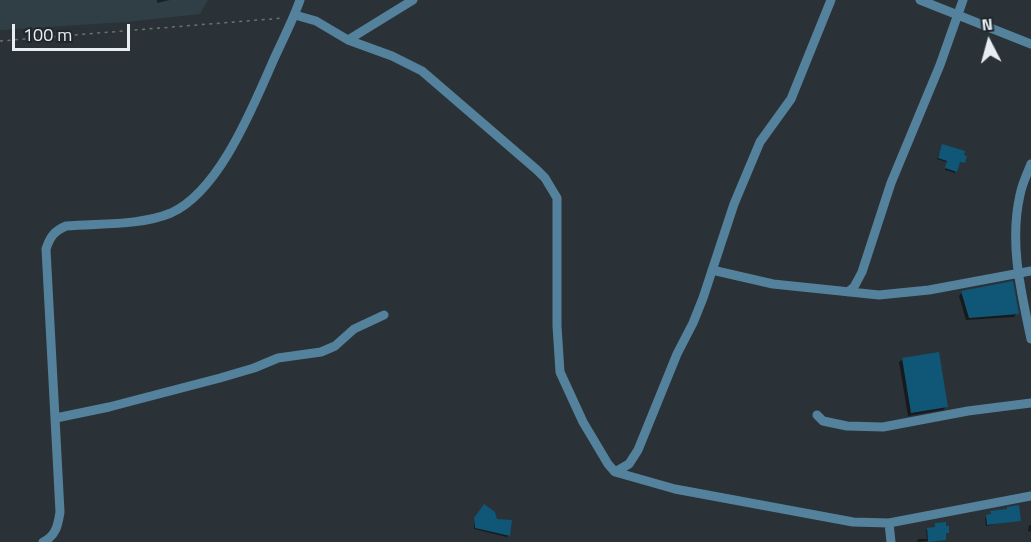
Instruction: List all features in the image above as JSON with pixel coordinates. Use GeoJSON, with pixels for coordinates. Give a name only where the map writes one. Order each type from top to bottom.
{"type":"FeatureCollection","features":[{"type":"Feature","properties":{"kind":"street"},"geometry":{"type":"LineString","coordinates":[[43,542],[49,539],[57,528],[60,512],[46,249],[50,239],[57,230],[66,226],[135,221],[168,214],[195,196],[214,175],[229,150],[256,98],[300,0]]}},
{"type":"Feature","properties":{"kind":"street"},"geometry":{"type":"LineString","coordinates":[[348,40],[413,0]]}},
{"type":"Feature","properties":{"kind":"street"},"geometry":{"type":"LineString","coordinates":[[615,472],[629,464],[638,450],[677,354],[693,323],[734,204],[760,142],[791,99],[831,0]]}},
{"type":"Feature","properties":{"kind":"street"},"geometry":{"type":"LineString","coordinates":[[920,0],[1031,44]]}},
{"type":"Feature","properties":{"kind":"street"},"geometry":{"type":"LineString","coordinates":[[848,292],[862,272],[891,183],[963,0]]}},
{"type":"Feature","properties":{"kind":"street"},"geometry":{"type":"LineString","coordinates":[[295,15],[315,21],[348,40],[392,56],[434,80],[474,118],[537,170],[553,189],[557,198],[559,218],[556,307],[561,372],[583,422],[615,472],[656,484],[853,522],[890,523],[1031,496]]}},
{"type":"Feature","properties":{"kind":"street"},"geometry":{"type":"LineString","coordinates":[[1031,164],[1020,192],[1015,224],[1018,273],[1031,339]]}},
{"type":"Feature","properties":{"kind":"street"},"geometry":{"type":"LineString","coordinates":[[712,270],[773,284],[879,295],[911,293],[1031,271]]}},
{"type":"Feature","properties":{"kind":"street"},"geometry":{"type":"LineString","coordinates":[[56,418],[109,407],[220,378],[278,358],[321,352],[335,346],[354,329],[384,315]]}},
{"type":"Feature","properties":{"kind":"street"},"geometry":{"type":"LineString","coordinates":[[817,415],[823,421],[847,426],[883,427],[968,411],[1031,403]]}},
{"type":"Feature","properties":{"kind":"street"},"geometry":{"type":"LineString","coordinates":[[890,523],[891,542]]}},
{"type":"Feature","properties":{"kind":"path"},"geometry":{"type":"LineString","coordinates":[[0,41],[268,20],[295,15]]}},
{"type":"Feature","properties":{"kind":"shaded area"},"geometry":{"type":"Polygon","coordinates":[[[0,0],[208,0],[200,14],[126,22],[0,30],[0,0]]]}},
{"type":"Feature","properties":{"kind":"building"},"geometry":{"type":"Polygon","coordinates":[[[942,144],[965,151],[964,155],[967,156],[965,163],[960,162],[957,172],[945,168],[947,161],[938,158],[942,144]]]}},
{"type":"Feature","properties":{"kind":"building"},"geometry":{"type":"Polygon","coordinates":[[[1013,281],[1019,314],[969,318],[961,291],[1013,281]]]}},
{"type":"Feature","properties":{"kind":"building"},"geometry":{"type":"Polygon","coordinates":[[[939,352],[948,407],[911,413],[902,358],[939,352]]]}},
{"type":"Feature","properties":{"kind":"building"},"geometry":{"type":"Polygon","coordinates":[[[484,504],[495,512],[497,519],[512,520],[510,536],[475,528],[474,518],[484,504]]]}},
{"type":"Feature","properties":{"kind":"building"},"geometry":{"type":"Polygon","coordinates":[[[1019,505],[1021,521],[987,525],[986,515],[991,514],[990,511],[1019,505]]]}},
{"type":"Feature","properties":{"kind":"building"},"geometry":{"type":"Polygon","coordinates":[[[946,522],[946,526],[949,526],[949,533],[946,533],[946,540],[928,542],[927,528],[935,527],[935,523],[946,522]]]}}]}
